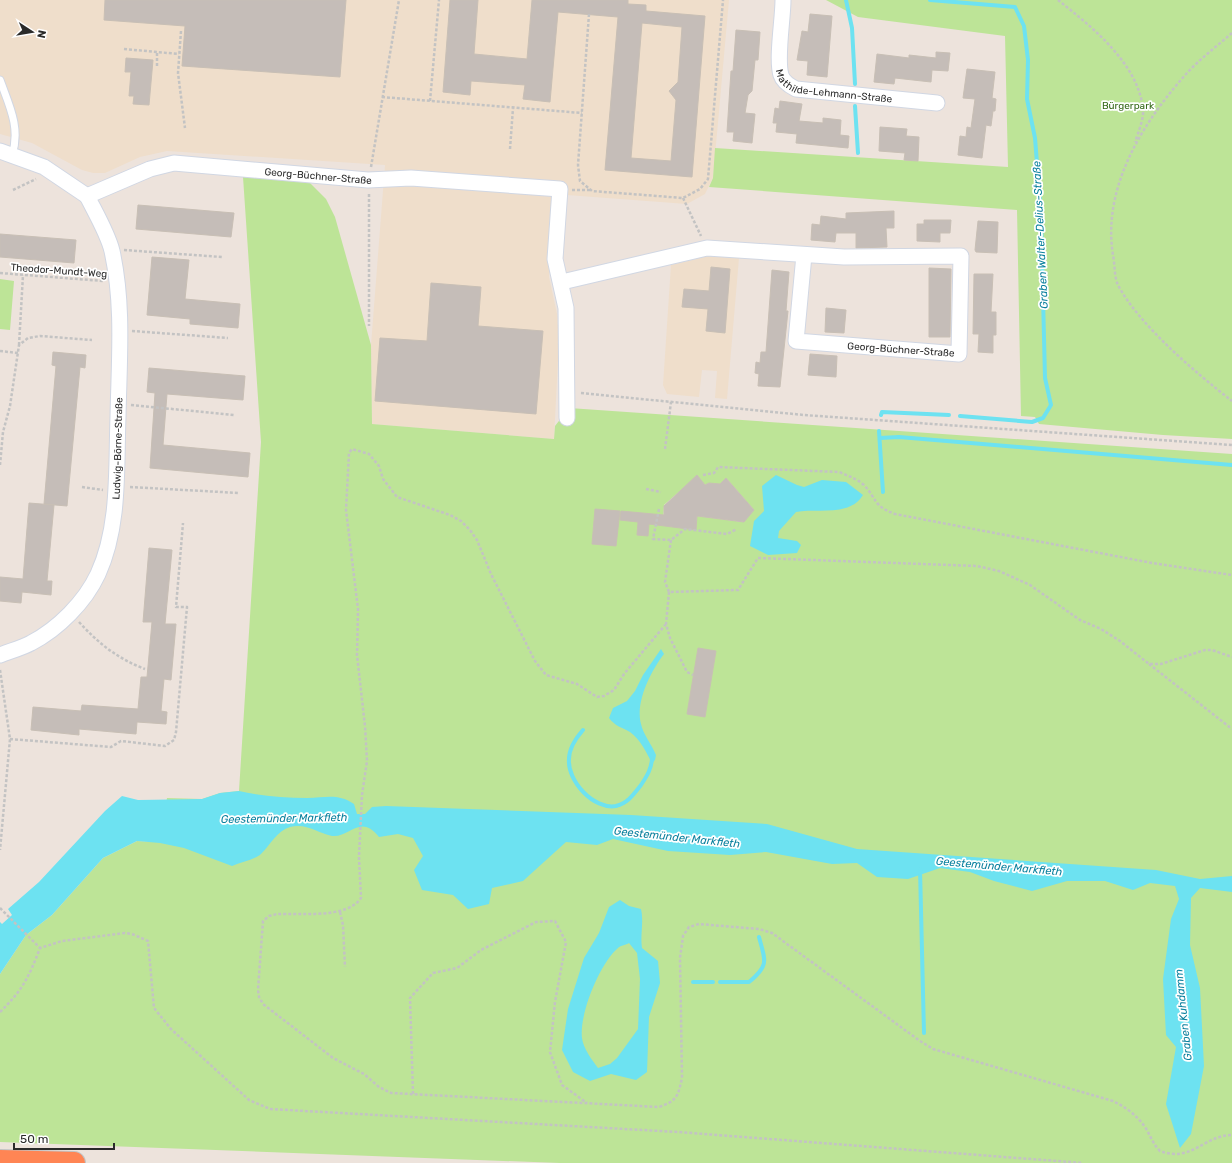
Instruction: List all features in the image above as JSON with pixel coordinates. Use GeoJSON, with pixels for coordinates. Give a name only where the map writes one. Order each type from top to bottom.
{"type":"FeatureCollection","features":[{"type":"Feature","properties":{"kind":"highway"},"geometry":{"type":"LineString","coordinates":[[0,1161],[74,1163]]}},
{"type":"Feature","properties":{"kind":"street","name":"Mathilde-Lehmann-Straße"},"geometry":{"type":"LineString","coordinates":[[783,0],[780,67],[783,79],[791,87],[796,89],[937,103]]}},
{"type":"Feature","properties":{"kind":"street"},"geometry":{"type":"LineString","coordinates":[[6,153],[44,167],[87,196]]}},
{"type":"Feature","properties":{"kind":"street","name":"Georg-Büchner-Straße"},"geometry":{"type":"LineString","coordinates":[[87,196],[150,169],[174,163],[368,180],[411,178],[560,189]]}},
{"type":"Feature","properties":{"kind":"street"},"geometry":{"type":"LineString","coordinates":[[560,189],[555,259],[562,282],[566,308],[567,418]]}},
{"type":"Feature","properties":{"kind":"street","name":"Ludwig-Börne-Straße"},"geometry":{"type":"LineString","coordinates":[[0,654],[31,643],[54,627],[70,613],[80,602],[97,576],[108,547],[113,520],[115,489],[120,330],[118,282],[112,249],[87,196]]}},
{"type":"Feature","properties":{"kind":"street","name":"Georg-Büchner-Straße"},"geometry":{"type":"LineString","coordinates":[[562,282],[707,248],[844,257],[961,256],[959,354],[796,341],[804,255]]}},
{"type":"Feature","properties":{"kind":"lane"},"geometry":{"type":"LineString","coordinates":[[0,80],[15,129],[16,138],[6,153]]}},
{"type":"Feature","properties":{"kind":"path"},"geometry":{"type":"LineString","coordinates":[[369,326],[368,180],[399,0]]}},
{"type":"Feature","properties":{"kind":"path"},"geometry":{"type":"LineString","coordinates":[[430,101],[439,0]]}},
{"type":"Feature","properties":{"kind":"path"},"geometry":{"type":"LineString","coordinates":[[560,189],[592,190],[683,198],[700,189],[708,179],[723,0]]}},
{"type":"Feature","properties":{"kind":"path"},"geometry":{"type":"LineString","coordinates":[[1058,0],[1112,47],[1135,82],[1143,110],[1135,145],[1115,195],[1111,225],[1112,248],[1118,284],[1144,322],[1211,385],[1232,401]]}},
{"type":"Feature","properties":{"kind":"path"},"geometry":{"type":"LineString","coordinates":[[590,14],[578,165],[580,181],[592,190]]}},
{"type":"Feature","properties":{"kind":"path"},"geometry":{"type":"LineString","coordinates":[[181,31],[178,73],[185,128]]}},
{"type":"Feature","properties":{"kind":"path"},"geometry":{"type":"LineString","coordinates":[[1135,145],[1152,118],[1187,73],[1232,33]]}},
{"type":"Feature","properties":{"kind":"path"},"geometry":{"type":"LineString","coordinates":[[124,50],[179,54]]}},
{"type":"Feature","properties":{"kind":"path"},"geometry":{"type":"LineString","coordinates":[[157,52],[157,66]]}},
{"type":"Feature","properties":{"kind":"path"},"geometry":{"type":"LineString","coordinates":[[382,97],[582,113]]}},
{"type":"Feature","properties":{"kind":"path"},"geometry":{"type":"LineString","coordinates":[[510,149],[514,108]]}},
{"type":"Feature","properties":{"kind":"path"},"geometry":{"type":"LineString","coordinates":[[13,190],[51,172]]}},
{"type":"Feature","properties":{"kind":"path"},"geometry":{"type":"LineString","coordinates":[[683,198],[707,248]]}},
{"type":"Feature","properties":{"kind":"path"},"geometry":{"type":"LineString","coordinates":[[112,249],[222,257]]}},
{"type":"Feature","properties":{"kind":"path","name":"Theodor-Mundt-Weg"},"geometry":{"type":"LineString","coordinates":[[0,273],[118,282]]}},
{"type":"Feature","properties":{"kind":"path"},"geometry":{"type":"LineString","coordinates":[[0,465],[3,432],[10,406],[19,345],[23,275]]}},
{"type":"Feature","properties":{"kind":"path"},"geometry":{"type":"LineString","coordinates":[[120,330],[228,338]]}},
{"type":"Feature","properties":{"kind":"path"},"geometry":{"type":"LineString","coordinates":[[19,345],[28,338],[40,336],[92,340]]}},
{"type":"Feature","properties":{"kind":"path"},"geometry":{"type":"LineString","coordinates":[[0,351],[18,353]]}},
{"type":"Feature","properties":{"kind":"path"},"geometry":{"type":"LineString","coordinates":[[566,392],[804,415],[1232,445]]}},
{"type":"Feature","properties":{"kind":"path"},"geometry":{"type":"LineString","coordinates":[[665,449],[671,402]]}},
{"type":"Feature","properties":{"kind":"path"},"geometry":{"type":"LineString","coordinates":[[118,403],[234,415]]}},
{"type":"Feature","properties":{"kind":"path"},"geometry":{"type":"LineString","coordinates":[[666,624],[624,674],[614,690],[604,696],[597,697],[577,684],[546,675],[535,661],[477,540],[470,530],[461,521],[450,515],[397,497],[383,479],[379,466],[369,454],[352,449],[349,453],[346,510],[358,609],[357,655],[365,726],[367,761],[361,812],[361,898],[351,908],[340,912],[277,914],[269,916],[263,921],[259,997],[263,1004],[333,1058],[364,1074],[379,1087],[391,1092],[659,1107],[670,1103],[678,1096],[682,1078],[680,958],[683,936],[689,927],[699,924],[760,929],[772,933],[920,1042],[933,1049],[1113,1101],[1128,1109],[1139,1119],[1155,1146],[1165,1155],[1170,1157]]}},
{"type":"Feature","properties":{"kind":"path"},"geometry":{"type":"LineString","coordinates":[[703,475],[714,473],[718,467],[839,472],[855,478],[865,486],[874,501],[883,510],[895,514],[1145,561],[1232,575]]}},
{"type":"Feature","properties":{"kind":"path"},"geometry":{"type":"LineString","coordinates":[[82,487],[239,493]]}},
{"type":"Feature","properties":{"kind":"path"},"geometry":{"type":"LineString","coordinates":[[646,488],[661,492]]}},
{"type":"Feature","properties":{"kind":"path"},"geometry":{"type":"LineString","coordinates":[[659,509],[653,539],[671,540],[685,530],[727,534],[737,529]]}},
{"type":"Feature","properties":{"kind":"path"},"geometry":{"type":"LineString","coordinates":[[10,739],[111,747],[122,741],[165,746],[174,740],[176,732],[187,607],[176,607],[184,523]]}},
{"type":"Feature","properties":{"kind":"path"},"geometry":{"type":"LineString","coordinates":[[671,540],[666,582],[669,592],[666,624],[670,638],[687,672],[693,675]]}},
{"type":"Feature","properties":{"kind":"path"},"geometry":{"type":"LineString","coordinates":[[669,592],[738,590],[758,558],[977,566],[999,571],[1030,584],[1080,620],[1101,629],[1120,641],[1232,729]]}},
{"type":"Feature","properties":{"kind":"path"},"geometry":{"type":"LineString","coordinates":[[70,613],[110,652],[128,663],[145,669]]}},
{"type":"Feature","properties":{"kind":"path"},"geometry":{"type":"LineString","coordinates":[[1149,664],[1161,664],[1204,650],[1212,650],[1232,657]]}},
{"type":"Feature","properties":{"kind":"path"},"geometry":{"type":"LineString","coordinates":[[0,670],[10,739],[0,850]]}},
{"type":"Feature","properties":{"kind":"path"},"geometry":{"type":"LineString","coordinates":[[0,908],[40,948]]}},
{"type":"Feature","properties":{"kind":"path"},"geometry":{"type":"LineString","coordinates":[[340,912],[343,926],[345,967]]}},
{"type":"Feature","properties":{"kind":"path"},"geometry":{"type":"LineString","coordinates":[[413,1094],[410,998],[433,973],[457,968],[481,950],[536,922],[555,921],[566,942],[555,1002],[550,1052],[562,1085],[587,1104]]}},
{"type":"Feature","properties":{"kind":"path"},"geometry":{"type":"LineString","coordinates":[[40,948],[62,941],[125,933],[132,934],[148,941],[154,1008],[171,1029],[249,1100],[270,1109],[678,1132],[1083,1163]]}},
{"type":"Feature","properties":{"kind":"path"},"geometry":{"type":"LineString","coordinates":[[0,1012],[14,998],[28,980],[40,948]]}},
{"type":"Feature","properties":{"kind":"path"},"geometry":{"type":"LineString","coordinates":[[1204,1150],[1214,1139],[1225,1135],[1232,1135]]}},
{"type":"Feature","properties":{"kind":"shaded area"},"geometry":{"type":"Polygon","coordinates":[[[0,0],[729,0],[713,178],[705,194],[687,204],[567,195],[563,254],[550,253],[549,277],[557,314],[559,340],[554,439],[372,424],[371,345],[385,165],[167,151],[140,157],[105,173],[93,173],[82,170],[32,143],[0,134],[0,0]]]}},
{"type":"Feature","properties":{"kind":"shaded area"},"geometry":{"type":"Polygon","coordinates":[[[708,256],[739,258],[727,399],[715,398],[717,371],[702,370],[699,397],[667,394],[663,385],[671,265],[708,256]]]}},
{"type":"Feature","properties":{"kind":"green space","name":"Bürgerpark"},"geometry":{"type":"Polygon","coordinates":[[[826,0],[1232,0],[1232,439],[1163,435],[1039,424],[1035,417],[1021,416],[1017,210],[709,187],[713,178],[715,148],[1008,167],[1005,36],[858,17],[826,0]]]}},
{"type":"Feature","properties":{"kind":"green space"},"geometry":{"type":"Polygon","coordinates":[[[243,177],[310,183],[326,199],[335,217],[371,345],[372,424],[554,439],[555,426],[569,408],[1232,454],[1232,1163],[560,1163],[0,1142],[0,974],[26,935],[52,915],[103,858],[137,841],[160,842],[167,798],[202,799],[220,793],[239,791],[261,442],[243,177]],[[697,476],[664,505],[663,525],[695,530],[697,516],[743,522],[754,510],[726,478],[718,486],[709,483],[705,485],[697,476]]]}},
{"type":"Feature","properties":{"kind":"green space"},"geometry":{"type":"Polygon","coordinates":[[[0,279],[14,281],[10,330],[0,329],[0,279]]]}},
{"type":"Feature","properties":{"kind":"water"},"geometry":{"type":"Polygon","coordinates":[[[776,475],[804,487],[822,480],[846,482],[863,495],[857,502],[842,509],[796,512],[779,531],[778,538],[797,541],[801,545],[797,553],[768,555],[750,546],[754,521],[764,511],[762,486],[776,475]]]}},
{"type":"Feature","properties":{"kind":"water"},"geometry":{"type":"Polygon","coordinates":[[[661,649],[664,654],[649,678],[640,706],[642,728],[656,755],[655,760],[652,763],[643,746],[637,739],[630,732],[616,725],[609,718],[613,708],[627,701],[635,691],[643,675],[661,649]]]}},
{"type":"Feature","properties":{"kind":"water"},"geometry":{"type":"Polygon","coordinates":[[[239,791],[281,797],[337,797],[354,804],[357,814],[365,814],[372,807],[386,806],[631,815],[767,824],[857,849],[1156,870],[1200,879],[1232,876],[1232,892],[1200,888],[1191,898],[1190,945],[1200,988],[1204,1066],[1191,1134],[1180,1148],[1166,1104],[1176,1047],[1166,1035],[1163,979],[1171,919],[1179,899],[1175,886],[1150,883],[1133,890],[1105,881],[1067,881],[1032,891],[994,881],[970,872],[940,868],[908,879],[877,877],[857,863],[832,864],[766,852],[730,855],[668,851],[613,839],[597,845],[566,842],[523,881],[492,888],[489,904],[468,909],[453,895],[422,890],[414,870],[423,856],[413,838],[398,834],[379,837],[372,830],[366,827],[355,828],[344,834],[332,836],[307,827],[296,826],[282,831],[258,856],[232,866],[184,848],[160,843],[137,841],[103,858],[52,915],[26,935],[0,974],[0,922],[2,924],[12,915],[8,909],[39,882],[105,811],[122,796],[138,800],[202,799],[220,793],[239,791]]]}},
{"type":"Feature","properties":{"kind":"water"},"geometry":{"type":"Polygon","coordinates":[[[620,900],[629,906],[641,909],[642,948],[658,961],[660,983],[649,1017],[647,1072],[636,1080],[611,1074],[590,1081],[573,1072],[562,1050],[568,1009],[584,958],[599,933],[609,907],[620,900]],[[629,943],[618,948],[611,955],[598,977],[587,1003],[582,1028],[582,1038],[586,1050],[598,1068],[610,1064],[617,1058],[638,1029],[640,979],[637,953],[629,943]]]}},
{"type":"Feature","properties":{"kind":"building"},"geometry":{"type":"Polygon","coordinates":[[[105,0],[346,0],[340,77],[182,66],[185,26],[104,20],[105,0]]]}},
{"type":"Feature","properties":{"kind":"building"},"geometry":{"type":"Polygon","coordinates":[[[450,0],[478,0],[474,54],[527,59],[532,0],[628,0],[628,4],[646,5],[646,11],[705,16],[692,177],[605,170],[618,17],[558,12],[550,102],[523,99],[525,85],[471,81],[470,95],[443,92],[450,0]],[[642,23],[631,158],[671,161],[676,100],[669,91],[678,82],[682,27],[642,23]]]}},
{"type":"Feature","properties":{"kind":"building"},"geometry":{"type":"Polygon","coordinates":[[[810,14],[832,16],[827,77],[807,75],[808,61],[797,60],[802,31],[808,32],[810,14]]]}},
{"type":"Feature","properties":{"kind":"building"},"geometry":{"type":"Polygon","coordinates":[[[736,30],[760,32],[758,60],[755,60],[752,91],[748,95],[745,113],[755,114],[752,143],[733,141],[734,132],[727,132],[731,71],[733,71],[736,30]]]}},
{"type":"Feature","properties":{"kind":"building"},"geometry":{"type":"Polygon","coordinates":[[[936,52],[950,53],[948,71],[932,70],[931,82],[895,78],[894,84],[874,82],[877,54],[909,58],[909,55],[936,58],[936,52]]]}},
{"type":"Feature","properties":{"kind":"building"},"geometry":{"type":"Polygon","coordinates":[[[126,58],[153,60],[149,105],[133,104],[134,96],[129,96],[131,72],[125,72],[126,58]]]}},
{"type":"Feature","properties":{"kind":"building"},"geometry":{"type":"Polygon","coordinates":[[[967,69],[995,72],[992,98],[996,99],[995,111],[993,111],[991,126],[986,125],[982,158],[958,155],[960,136],[966,137],[967,127],[971,128],[975,99],[963,98],[967,69]]]}},
{"type":"Feature","properties":{"kind":"building"},"geometry":{"type":"Polygon","coordinates":[[[780,101],[802,104],[799,121],[823,123],[823,118],[841,120],[840,135],[849,136],[848,148],[796,143],[797,134],[776,132],[777,123],[773,123],[775,108],[779,109],[780,101]]]}},
{"type":"Feature","properties":{"kind":"building"},"geometry":{"type":"Polygon","coordinates":[[[880,127],[907,129],[906,136],[919,137],[918,161],[904,160],[905,153],[879,151],[880,127]]]}},
{"type":"Feature","properties":{"kind":"building"},"geometry":{"type":"Polygon","coordinates":[[[138,205],[234,213],[231,237],[136,229],[138,205]]]}},
{"type":"Feature","properties":{"kind":"building"},"geometry":{"type":"Polygon","coordinates":[[[894,211],[894,228],[886,228],[887,247],[856,248],[856,233],[836,233],[835,242],[811,240],[812,224],[820,225],[821,216],[846,219],[846,213],[894,211]]]}},
{"type":"Feature","properties":{"kind":"building"},"geometry":{"type":"Polygon","coordinates":[[[924,220],[951,220],[950,233],[940,233],[940,242],[917,241],[917,224],[924,224],[924,220]]]}},
{"type":"Feature","properties":{"kind":"building"},"geometry":{"type":"Polygon","coordinates":[[[978,221],[998,222],[997,253],[976,252],[978,221]]]}},
{"type":"Feature","properties":{"kind":"building"},"geometry":{"type":"Polygon","coordinates":[[[0,234],[76,240],[74,263],[0,257],[0,234]]]}},
{"type":"Feature","properties":{"kind":"building"},"geometry":{"type":"Polygon","coordinates":[[[152,257],[189,260],[185,299],[240,304],[238,328],[190,324],[190,319],[147,315],[152,257]]]}},
{"type":"Feature","properties":{"kind":"building"},"geometry":{"type":"Polygon","coordinates":[[[711,267],[730,269],[725,333],[706,331],[708,309],[682,307],[684,289],[709,291],[711,267]]]}},
{"type":"Feature","properties":{"kind":"building"},"geometry":{"type":"Polygon","coordinates":[[[929,268],[951,269],[950,337],[929,337],[929,268]]]}},
{"type":"Feature","properties":{"kind":"building"},"geometry":{"type":"Polygon","coordinates":[[[772,270],[789,272],[786,311],[788,311],[780,387],[758,386],[759,374],[755,373],[756,362],[760,363],[761,352],[766,352],[772,270]]]}},
{"type":"Feature","properties":{"kind":"building"},"geometry":{"type":"Polygon","coordinates":[[[974,274],[993,274],[991,312],[996,312],[996,335],[993,335],[993,353],[978,352],[979,334],[973,334],[974,274]]]}},
{"type":"Feature","properties":{"kind":"building"},"geometry":{"type":"Polygon","coordinates":[[[431,283],[481,287],[478,326],[543,331],[536,414],[375,401],[380,338],[427,341],[431,283]]]}},
{"type":"Feature","properties":{"kind":"building"},"geometry":{"type":"Polygon","coordinates":[[[826,308],[846,310],[844,333],[825,332],[826,308]]]}},
{"type":"Feature","properties":{"kind":"building"},"geometry":{"type":"Polygon","coordinates":[[[53,352],[86,355],[85,368],[80,367],[67,506],[44,504],[56,366],[52,365],[53,352]]]}},
{"type":"Feature","properties":{"kind":"building"},"geometry":{"type":"Polygon","coordinates":[[[810,354],[837,356],[836,377],[808,375],[810,354]]]}},
{"type":"Feature","properties":{"kind":"building"},"geometry":{"type":"Polygon","coordinates":[[[149,368],[245,376],[243,400],[167,394],[163,445],[250,453],[248,477],[150,468],[155,393],[147,392],[149,368]]]}},
{"type":"Feature","properties":{"kind":"building"},"geometry":{"type":"Polygon","coordinates":[[[697,475],[705,485],[709,483],[720,484],[726,478],[754,510],[744,522],[697,516],[696,530],[649,524],[648,536],[637,535],[638,522],[620,520],[621,511],[664,515],[664,506],[697,475]]]}},
{"type":"Feature","properties":{"kind":"building"},"geometry":{"type":"Polygon","coordinates":[[[29,503],[54,505],[47,581],[52,581],[51,595],[22,592],[21,603],[0,601],[0,577],[23,579],[29,503]]]}},
{"type":"Feature","properties":{"kind":"building"},"geometry":{"type":"Polygon","coordinates":[[[595,509],[620,511],[616,546],[592,544],[595,509]]]}},
{"type":"Feature","properties":{"kind":"building"},"geometry":{"type":"Polygon","coordinates":[[[149,548],[172,550],[165,624],[176,624],[171,680],[164,679],[161,711],[167,712],[166,724],[137,722],[136,734],[79,729],[79,735],[31,730],[33,707],[81,711],[82,705],[138,709],[141,677],[147,677],[152,622],[143,622],[149,548]]]}},
{"type":"Feature","properties":{"kind":"building"},"geometry":{"type":"Polygon","coordinates":[[[698,648],[716,651],[705,717],[687,714],[698,648]]]}},
{"type":"Feature","properties":{"kind":"waterway"},"geometry":{"type":"LineString","coordinates":[[846,0],[852,28],[855,84]]}},
{"type":"Feature","properties":{"kind":"waterway","name":"Graben Walter-Delius-Straße"},"geometry":{"type":"LineString","coordinates":[[930,0],[1015,7],[1024,26],[1028,60],[1027,99],[1035,138],[1041,214],[1045,378],[1051,405],[1043,418],[1032,422],[960,416]]}},
{"type":"Feature","properties":{"kind":"waterway"},"geometry":{"type":"LineString","coordinates":[[855,106],[858,153]]}},
{"type":"Feature","properties":{"kind":"waterway","name":"Graben Walter-Delius-Straße"},"geometry":{"type":"LineString","coordinates":[[881,415],[882,412],[949,415]]}},
{"type":"Feature","properties":{"kind":"waterway","name":"Graben Walter-Delius-Straße"},"geometry":{"type":"LineString","coordinates":[[879,431],[883,492]]}},
{"type":"Feature","properties":{"kind":"waterway"},"geometry":{"type":"LineString","coordinates":[[880,438],[899,437],[1232,465]]}},
{"type":"Feature","properties":{"kind":"waterway"},"geometry":{"type":"LineString","coordinates":[[583,730],[575,740],[569,755],[570,768],[577,785],[591,799],[599,803],[608,806],[616,806],[624,803],[630,798],[647,775],[652,757]]}},
{"type":"Feature","properties":{"kind":"waterway"},"geometry":{"type":"LineString","coordinates":[[920,869],[924,1033]]}},
{"type":"Feature","properties":{"kind":"waterway"},"geometry":{"type":"LineString","coordinates":[[720,982],[749,982],[756,976],[764,962],[759,937]]}},
{"type":"Feature","properties":{"kind":"waterway"},"geometry":{"type":"LineString","coordinates":[[693,982],[713,982]]}},
{"type":"Feature","properties":{"kind":"water label","name":"Geestemünder Markfleth"},"geometry":{"type":"Point","coordinates":[284,818]}},
{"type":"Feature","properties":{"kind":"water label","name":"Geestemünder Markfleth"},"geometry":{"type":"Point","coordinates":[677,837]}},
{"type":"Feature","properties":{"kind":"water label","name":"Geestemünder Markfleth"},"geometry":{"type":"Point","coordinates":[999,866]}},
{"type":"Feature","properties":{"kind":"water label","name":"Graben Kuhdamm"},"geometry":{"type":"Point","coordinates":[1183,1015]}}]}
